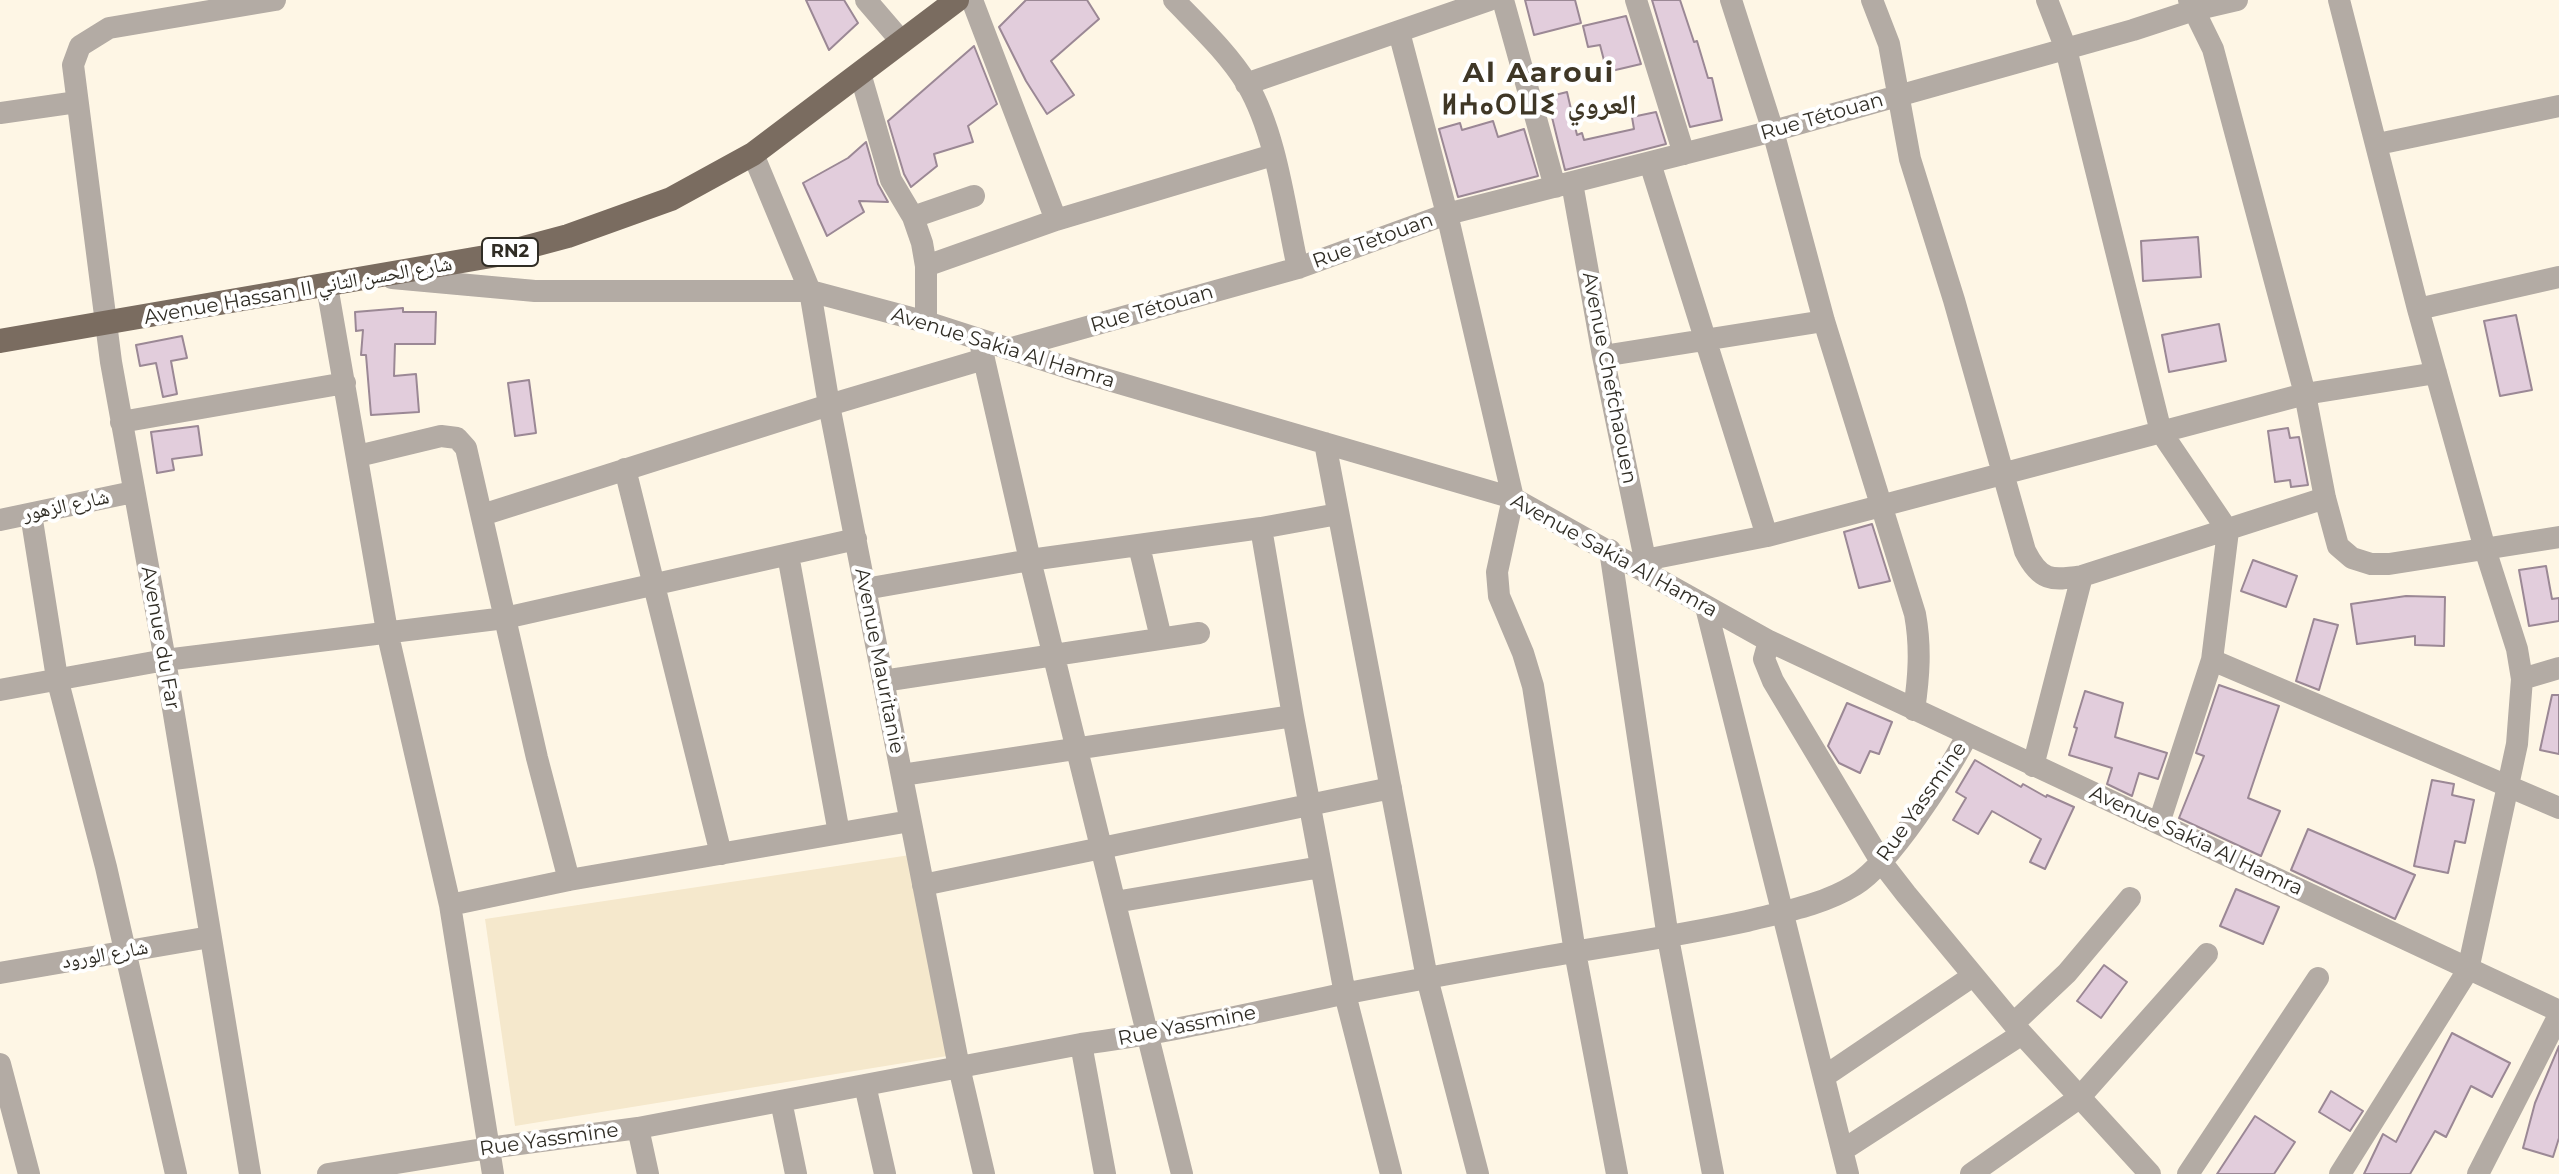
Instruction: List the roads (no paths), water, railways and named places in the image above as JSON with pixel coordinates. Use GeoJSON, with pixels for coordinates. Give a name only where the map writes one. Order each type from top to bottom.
{"type":"FeatureCollection","features":[{"type":"Feature","properties":{"kind":"main road","name":"Avenue Hassan II شارع الحسن الثاني"},"geometry":{"type":"LineString","coordinates":[[0,341],[497,255],[568,236],[671,199],[753,154],[957,0]]}},
{"type":"Feature","properties":{"kind":"street","name":"Avenue du Far"},"geometry":{"type":"LineString","coordinates":[[250,1174],[165,660],[121,422],[73,65],[80,46],[109,28],[275,0]]}},
{"type":"Feature","properties":{"kind":"street"},"geometry":{"type":"LineString","coordinates":[[866,0],[902,42]]}},
{"type":"Feature","properties":{"kind":"street"},"geometry":{"type":"LineString","coordinates":[[972,0],[1056,220]]}},
{"type":"Feature","properties":{"kind":"street"},"geometry":{"type":"LineString","coordinates":[[1174,0],[1216,45],[1246,84],[1262,118],[1298,268]]}},
{"type":"Feature","properties":{"kind":"street"},"geometry":{"type":"LineString","coordinates":[[1246,84],[1489,0]]}},
{"type":"Feature","properties":{"kind":"street","name":"Avenue Chefchaouen"},"geometry":{"type":"LineString","coordinates":[[1503,0],[1563,185],[1603,356],[1646,567]]}},
{"type":"Feature","properties":{"kind":"street"},"geometry":{"type":"LineString","coordinates":[[1636,0],[1684,154]]}},
{"type":"Feature","properties":{"kind":"street"},"geometry":{"type":"LineString","coordinates":[[1731,0],[1773,131],[1824,321],[1915,614],[1920,642],[1914,710]]}},
{"type":"Feature","properties":{"kind":"street"},"geometry":{"type":"LineString","coordinates":[[1872,0],[1889,44],[1896,73],[1897,96],[1910,159],[1954,300],[2025,551],[2034,569],[2043,577],[2060,580],[2082,576],[2325,498]]}},
{"type":"Feature","properties":{"kind":"street"},"geometry":{"type":"LineString","coordinates":[[2047,0],[2066,49],[2161,432],[2228,531],[2212,660],[2159,823]]}},
{"type":"Feature","properties":{"kind":"street","name":"Rue Tétouan"},"geometry":{"type":"LineString","coordinates":[[1447,214],[1773,131],[2066,49],[2192,5],[2237,0]]}},
{"type":"Feature","properties":{"kind":"street"},"geometry":{"type":"LineString","coordinates":[[2339,0],[2418,309],[2485,549],[2517,649],[2522,679],[2517,744],[2468,970],[2340,1174]]}},
{"type":"Feature","properties":{"kind":"street"},"geometry":{"type":"LineString","coordinates":[[2192,5],[2213,49],[2229,103],[2305,394],[2325,498],[2338,546],[2352,558],[2371,564],[2389,564],[2559,537]]}},
{"type":"Feature","properties":{"kind":"street"},"geometry":{"type":"LineString","coordinates":[[1399,32],[1447,214],[1513,498],[1497,572],[1499,596],[1533,686],[1575,952],[1617,1174]]}},
{"type":"Feature","properties":{"kind":"street"},"geometry":{"type":"LineString","coordinates":[[860,73],[891,180],[913,217],[922,243],[926,266],[926,322]]}},
{"type":"Feature","properties":{"kind":"street"},"geometry":{"type":"LineString","coordinates":[[0,113],[77,102]]}},
{"type":"Feature","properties":{"kind":"street"},"geometry":{"type":"LineString","coordinates":[[2378,144],[2559,106]]}},
{"type":"Feature","properties":{"kind":"street","name":"Avenue Mauritanie"},"geometry":{"type":"LineString","coordinates":[[753,154],[810,291],[829,405],[910,821],[959,1067],[984,1174]]}},
{"type":"Feature","properties":{"kind":"street"},"geometry":{"type":"LineString","coordinates":[[926,266],[1056,220],[1273,155]]}},
{"type":"Feature","properties":{"kind":"street"},"geometry":{"type":"LineString","coordinates":[[1650,163],[1767,536]]}},
{"type":"Feature","properties":{"kind":"street"},"geometry":{"type":"LineString","coordinates":[[913,217],[974,196]]}},
{"type":"Feature","properties":{"kind":"street","name":"Rue Tetouan"},"geometry":{"type":"LineString","coordinates":[[1298,268],[1447,214]]}},
{"type":"Feature","properties":{"kind":"street","name":"Rue Tétouan"},"geometry":{"type":"LineString","coordinates":[[1006,350],[1298,268]]}},
{"type":"Feature","properties":{"kind":"street","name":"Avenue Sakia Al Hamra"},"geometry":{"type":"LineString","coordinates":[[371,276],[535,291],[810,291],[926,322],[982,350],[1006,350],[1513,498],[1646,567],[1706,607],[1769,641],[2559,1013]]}},
{"type":"Feature","properties":{"kind":"street"},"geometry":{"type":"LineString","coordinates":[[2418,309],[2559,277]]}},
{"type":"Feature","properties":{"kind":"street"},"geometry":{"type":"LineString","coordinates":[[327,286],[387,631],[450,905],[493,1174]]}},
{"type":"Feature","properties":{"kind":"street"},"geometry":{"type":"LineString","coordinates":[[1603,356],[1824,321]]}},
{"type":"Feature","properties":{"kind":"street"},"geometry":{"type":"LineString","coordinates":[[482,515],[829,405],[982,350],[1030,560],[1182,1174]]}},
{"type":"Feature","properties":{"kind":"street"},"geometry":{"type":"LineString","coordinates":[[1646,567],[2305,394],[2436,373]]}},
{"type":"Feature","properties":{"kind":"street"},"geometry":{"type":"LineString","coordinates":[[121,422],[345,383]]}},
{"type":"Feature","properties":{"kind":"street"},"geometry":{"type":"LineString","coordinates":[[358,456],[441,436],[457,438],[466,448],[537,758],[569,880]]}},
{"type":"Feature","properties":{"kind":"street"},"geometry":{"type":"LineString","coordinates":[[1325,443],[1427,978],[1478,1174]]}},
{"type":"Feature","properties":{"kind":"street"},"geometry":{"type":"LineString","coordinates":[[625,469],[721,854]]}},
{"type":"Feature","properties":{"kind":"street","name":"شارع الزهور"},"geometry":{"type":"LineString","coordinates":[[0,520],[133,492]]}},
{"type":"Feature","properties":{"kind":"street"},"geometry":{"type":"LineString","coordinates":[[31,514],[57,678],[126,951],[176,1174]]}},
{"type":"Feature","properties":{"kind":"street"},"geometry":{"type":"LineString","coordinates":[[865,589],[1030,560],[1261,528],[1338,514]]}},
{"type":"Feature","properties":{"kind":"street"},"geometry":{"type":"LineString","coordinates":[[1261,528],[1345,994],[1391,1174]]}},
{"type":"Feature","properties":{"kind":"street"},"geometry":{"type":"LineString","coordinates":[[0,690],[165,660],[505,618],[856,539]]}},
{"type":"Feature","properties":{"kind":"street"},"geometry":{"type":"LineString","coordinates":[[1139,546],[1161,638]]}},
{"type":"Feature","properties":{"kind":"street"},"geometry":{"type":"LineString","coordinates":[[1610,550],[1668,938],[1713,1174]]}},
{"type":"Feature","properties":{"kind":"street"},"geometry":{"type":"LineString","coordinates":[[788,555],[839,833]]}},
{"type":"Feature","properties":{"kind":"street"},"geometry":{"type":"LineString","coordinates":[[2033,766],[2082,576]]}},
{"type":"Feature","properties":{"kind":"street"},"geometry":{"type":"LineString","coordinates":[[1706,607],[1785,912],[1848,1174]]}},
{"type":"Feature","properties":{"kind":"street"},"geometry":{"type":"LineString","coordinates":[[883,681],[1199,633]]}},
{"type":"Feature","properties":{"kind":"street"},"geometry":{"type":"LineString","coordinates":[[1769,641],[1764,659],[1773,681],[1882,863],[2018,1029],[2150,1174]]}},
{"type":"Feature","properties":{"kind":"street"},"geometry":{"type":"LineString","coordinates":[[2212,660],[2559,808]]}},
{"type":"Feature","properties":{"kind":"street"},"geometry":{"type":"LineString","coordinates":[[2522,679],[2559,668]]}},
{"type":"Feature","properties":{"kind":"street"},"geometry":{"type":"LineString","coordinates":[[902,775],[1293,716]]}},
{"type":"Feature","properties":{"kind":"street","name":"Rue Yassmine"},"geometry":{"type":"LineString","coordinates":[[328,1174],[372,1170],[489,1148],[638,1128],[1081,1044],[1147,1035],[1427,978],[1668,938],[1785,912],[1836,895],[1857,884],[1882,863],[1955,759],[1967,736]]}},
{"type":"Feature","properties":{"kind":"street"},"geometry":{"type":"LineString","coordinates":[[923,885],[1391,788]]}},
{"type":"Feature","properties":{"kind":"street"},"geometry":{"type":"LineString","coordinates":[[450,905],[569,880],[910,821]]}},
{"type":"Feature","properties":{"kind":"street"},"geometry":{"type":"LineString","coordinates":[[1115,902],[1321,867]]}},
{"type":"Feature","properties":{"kind":"street"},"geometry":{"type":"LineString","coordinates":[[1843,1150],[2018,1029],[2130,898]]}},
{"type":"Feature","properties":{"kind":"street","name":"شارع الورود"},"geometry":{"type":"LineString","coordinates":[[0,973],[210,937]]}},
{"type":"Feature","properties":{"kind":"street"},"geometry":{"type":"LineString","coordinates":[[1971,1174],[2079,1098],[2207,954]]}},
{"type":"Feature","properties":{"kind":"street"},"geometry":{"type":"LineString","coordinates":[[1825,1076],[1973,976]]}},
{"type":"Feature","properties":{"kind":"street"},"geometry":{"type":"LineString","coordinates":[[2188,1174],[2318,978]]}},
{"type":"Feature","properties":{"kind":"street"},"geometry":{"type":"LineString","coordinates":[[2478,1174],[2559,1013]]}},
{"type":"Feature","properties":{"kind":"street"},"geometry":{"type":"LineString","coordinates":[[1081,1044],[1105,1174]]}},
{"type":"Feature","properties":{"kind":"street"},"geometry":{"type":"LineString","coordinates":[[0,1064],[29,1174]]}},
{"type":"Feature","properties":{"kind":"street"},"geometry":{"type":"LineString","coordinates":[[865,1085],[885,1174]]}},
{"type":"Feature","properties":{"kind":"street"},"geometry":{"type":"LineString","coordinates":[[781,1101],[796,1174]]}},
{"type":"Feature","properties":{"kind":"street"},"geometry":{"type":"LineString","coordinates":[[638,1128],[648,1174]]}},
{"type":"Feature","properties":{"kind":"district","name":"Al Aaroui ⵍⵄⴰⵔⵡⵉ العروي"},"geometry":{"type":"Point","coordinates":[1539,90]}}]}
